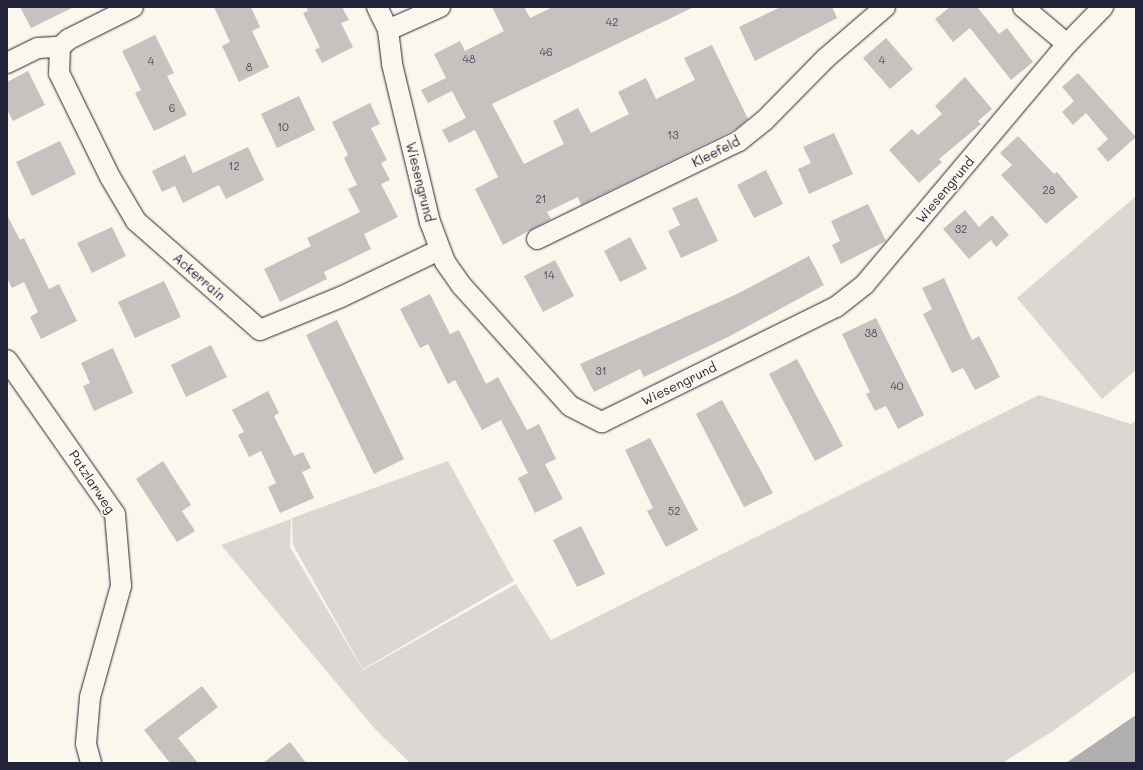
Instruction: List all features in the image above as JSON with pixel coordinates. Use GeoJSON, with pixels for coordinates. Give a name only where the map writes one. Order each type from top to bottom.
{"type":"FeatureCollection","features":[{"type":"Feature","properties":{"kind":"street"},"geometry":{"type":"LineString","coordinates":[[7,63],[38,48],[60,48],[69,39],[133,7]]}},
{"type":"Feature","properties":{"kind":"street","name":"Wiesengrund"},"geometry":{"type":"LineString","coordinates":[[377,7],[388,30],[392,64],[439,250],[462,286],[570,406],[602,422],[836,307],[865,284],[1067,44],[1103,7]]}},
{"type":"Feature","properties":{"kind":"street"},"geometry":{"type":"LineString","coordinates":[[388,30],[440,7]]}},
{"type":"Feature","properties":{"kind":"street","name":"Kleefeld"},"geometry":{"type":"LineString","coordinates":[[537,239],[739,141],[764,121],[826,58],[885,7]]}},
{"type":"Feature","properties":{"kind":"street"},"geometry":{"type":"LineString","coordinates":[[1023,7],[1067,44]]}},
{"type":"Feature","properties":{"kind":"street","name":"Ackerrain"},"geometry":{"type":"LineString","coordinates":[[60,48],[57,60],[59,73],[110,177],[136,221],[260,330],[341,297],[439,250]]}},
{"type":"Feature","properties":{"kind":"street","name":"Patzlarweg"},"geometry":{"type":"LineString","coordinates":[[7,360],[115,514],[121,586],[90,697],[86,744],[91,763]]}},
{"type":"Feature","properties":{"kind":"shaded area"},"geometry":{"type":"Polygon","coordinates":[[[1136,196],[1136,370],[1102,399],[1017,298],[1136,196]]]}},
{"type":"Feature","properties":{"kind":"shaded area"},"geometry":{"type":"Polygon","coordinates":[[[1039,395],[1131,424],[1136,420],[1136,671],[1053,731],[1002,763],[410,763],[375,729],[221,545],[291,519],[290,547],[363,670],[516,584],[551,640],[1039,395]]]}},
{"type":"Feature","properties":{"kind":"shaded area"},"geometry":{"type":"Polygon","coordinates":[[[448,461],[514,581],[363,669],[293,545],[292,518],[448,461]]]}},
{"type":"Feature","properties":{"kind":"shaded area"},"geometry":{"type":"Polygon","coordinates":[[[1136,715],[1136,763],[1066,763],[1136,715]]]}},
{"type":"Feature","properties":{"kind":"building"},"geometry":{"type":"Polygon","coordinates":[[[20,7],[74,7],[31,28],[20,7]]]}},
{"type":"Feature","properties":{"kind":"building"},"geometry":{"type":"Polygon","coordinates":[[[214,7],[251,7],[260,27],[252,31],[269,67],[239,82],[222,46],[230,42],[214,7]]]}},
{"type":"Feature","properties":{"kind":"building"},"geometry":{"type":"Polygon","coordinates":[[[306,7],[342,7],[349,20],[341,23],[353,47],[322,63],[315,50],[320,47],[303,13],[308,11],[306,7]]]}},
{"type":"Feature","properties":{"kind":"building"},"geometry":{"type":"Polygon","coordinates":[[[492,7],[524,7],[530,18],[553,7],[694,7],[492,104],[524,164],[564,144],[553,121],[578,108],[591,133],[629,114],[618,92],[646,78],[656,99],[695,80],[684,58],[712,45],[748,119],[736,129],[581,205],[578,197],[547,212],[551,219],[503,245],[475,189],[498,177],[475,130],[449,143],[442,130],[466,118],[452,91],[428,103],[421,90],[446,78],[434,54],[460,41],[465,51],[504,31],[492,7]]]}},
{"type":"Feature","properties":{"kind":"building"},"geometry":{"type":"Polygon","coordinates":[[[781,7],[832,7],[837,18],[755,61],[739,27],[781,7]]]}},
{"type":"Feature","properties":{"kind":"building"},"geometry":{"type":"Polygon","coordinates":[[[950,7],[977,7],[999,34],[1007,28],[1033,62],[1011,80],[970,28],[953,42],[935,19],[950,7]]]}},
{"type":"Feature","properties":{"kind":"building"},"geometry":{"type":"Polygon","coordinates":[[[155,35],[174,73],[167,76],[187,115],[154,131],[135,93],[141,90],[122,51],[155,35]]]}},
{"type":"Feature","properties":{"kind":"building"},"geometry":{"type":"Polygon","coordinates":[[[886,38],[913,69],[890,89],[863,58],[886,38]]]}},
{"type":"Feature","properties":{"kind":"building"},"geometry":{"type":"Polygon","coordinates":[[[28,71],[45,105],[13,121],[7,110],[7,82],[28,71]]]}},
{"type":"Feature","properties":{"kind":"building"},"geometry":{"type":"Polygon","coordinates":[[[1078,73],[1136,137],[1108,162],[1097,149],[1108,139],[1086,113],[1073,125],[1062,112],[1074,101],[1062,87],[1078,73]]]}},
{"type":"Feature","properties":{"kind":"building"},"geometry":{"type":"Polygon","coordinates":[[[965,77],[992,109],[978,121],[981,124],[939,159],[942,162],[919,183],[889,150],[912,129],[918,135],[942,114],[935,106],[965,77]]]}},
{"type":"Feature","properties":{"kind":"building"},"geometry":{"type":"Polygon","coordinates":[[[299,96],[315,130],[277,148],[261,114],[299,96]]]}},
{"type":"Feature","properties":{"kind":"building"},"geometry":{"type":"Polygon","coordinates":[[[370,103],[380,124],[371,128],[387,160],[381,163],[390,180],[381,184],[398,217],[364,234],[371,249],[324,272],[327,279],[280,302],[264,269],[311,246],[307,238],[360,212],[348,189],[357,185],[344,158],[348,155],[332,122],[370,103]]]}},
{"type":"Feature","properties":{"kind":"building"},"geometry":{"type":"Polygon","coordinates":[[[834,133],[853,174],[809,194],[798,169],[811,163],[803,147],[834,133]]]}},
{"type":"Feature","properties":{"kind":"building"},"geometry":{"type":"Polygon","coordinates":[[[1018,136],[1054,174],[1057,172],[1078,197],[1046,224],[1001,175],[1012,165],[1000,153],[1018,136]]]}},
{"type":"Feature","properties":{"kind":"building"},"geometry":{"type":"Polygon","coordinates":[[[60,141],[76,174],[32,196],[16,162],[60,141]]]}},
{"type":"Feature","properties":{"kind":"building"},"geometry":{"type":"Polygon","coordinates":[[[248,147],[264,180],[226,199],[219,185],[183,203],[175,186],[162,192],[152,171],[185,155],[193,173],[248,147]]]}},
{"type":"Feature","properties":{"kind":"building"},"geometry":{"type":"Polygon","coordinates":[[[766,170],[783,204],[754,218],[737,185],[766,170]]]}},
{"type":"Feature","properties":{"kind":"building"},"geometry":{"type":"Polygon","coordinates":[[[697,197],[718,241],[681,258],[668,231],[680,225],[672,208],[697,197]]]}},
{"type":"Feature","properties":{"kind":"building"},"geometry":{"type":"Polygon","coordinates":[[[868,204],[886,241],[841,264],[832,245],[840,241],[831,221],[868,204]]]}},
{"type":"Feature","properties":{"kind":"building"},"geometry":{"type":"Polygon","coordinates":[[[965,210],[979,227],[992,215],[1009,235],[996,247],[991,240],[969,259],[943,229],[965,210]]]}},
{"type":"Feature","properties":{"kind":"building"},"geometry":{"type":"Polygon","coordinates":[[[7,215],[20,240],[24,238],[49,289],[59,284],[77,321],[41,339],[30,317],[38,312],[24,282],[12,288],[7,278],[7,215]]]}},
{"type":"Feature","properties":{"kind":"building"},"geometry":{"type":"Polygon","coordinates":[[[112,227],[126,256],[92,273],[77,243],[112,227]]]}},
{"type":"Feature","properties":{"kind":"building"},"geometry":{"type":"Polygon","coordinates":[[[630,237],[647,269],[620,282],[604,251],[630,237]]]}},
{"type":"Feature","properties":{"kind":"building"},"geometry":{"type":"Polygon","coordinates":[[[809,256],[824,285],[730,336],[644,377],[640,369],[594,392],[580,364],[737,294],[809,256]]]}},
{"type":"Feature","properties":{"kind":"building"},"geometry":{"type":"Polygon","coordinates":[[[555,260],[574,296],[543,312],[524,276],[555,260]]]}},
{"type":"Feature","properties":{"kind":"building"},"geometry":{"type":"Polygon","coordinates":[[[944,278],[972,340],[979,336],[1000,377],[975,390],[963,368],[952,373],[923,314],[932,309],[922,288],[944,278]]]}},
{"type":"Feature","properties":{"kind":"building"},"geometry":{"type":"Polygon","coordinates":[[[164,281],[181,317],[135,338],[118,302],[164,281]]]}},
{"type":"Feature","properties":{"kind":"building"},"geometry":{"type":"Polygon","coordinates":[[[430,294],[450,334],[459,330],[486,384],[498,377],[527,430],[539,424],[556,459],[545,464],[563,499],[535,513],[518,478],[528,473],[501,420],[482,430],[455,380],[448,384],[428,344],[420,348],[400,309],[430,294]]]}},
{"type":"Feature","properties":{"kind":"building"},"geometry":{"type":"Polygon","coordinates":[[[876,318],[924,415],[898,429],[886,406],[875,411],[866,394],[870,392],[842,334],[876,318]]]}},
{"type":"Feature","properties":{"kind":"building"},"geometry":{"type":"Polygon","coordinates":[[[337,320],[404,459],[374,474],[306,335],[337,320]]]}},
{"type":"Feature","properties":{"kind":"building"},"geometry":{"type":"Polygon","coordinates":[[[211,345],[227,377],[186,397],[171,365],[211,345]]]}},
{"type":"Feature","properties":{"kind":"building"},"geometry":{"type":"Polygon","coordinates":[[[113,348],[133,393],[94,411],[83,386],[90,383],[81,363],[113,348]]]}},
{"type":"Feature","properties":{"kind":"building"},"geometry":{"type":"Polygon","coordinates":[[[797,359],[843,446],[815,461],[769,374],[797,359]]]}},
{"type":"Feature","properties":{"kind":"building"},"geometry":{"type":"Polygon","coordinates":[[[268,391],[279,413],[274,416],[294,456],[303,452],[311,468],[302,472],[314,498],[280,513],[268,487],[276,483],[261,451],[249,457],[238,435],[244,432],[232,410],[268,391]]]}},
{"type":"Feature","properties":{"kind":"building"},"geometry":{"type":"Polygon","coordinates":[[[722,400],[773,493],[744,507],[696,414],[722,400]]]}},
{"type":"Feature","properties":{"kind":"building"},"geometry":{"type":"Polygon","coordinates":[[[650,438],[698,530],[666,547],[647,511],[653,508],[625,450],[650,438]]]}},
{"type":"Feature","properties":{"kind":"building"},"geometry":{"type":"Polygon","coordinates":[[[163,461],[191,505],[182,511],[195,531],[177,542],[136,479],[163,461]]]}},
{"type":"Feature","properties":{"kind":"building"},"geometry":{"type":"Polygon","coordinates":[[[581,526],[605,574],[577,587],[553,540],[581,526]]]}},
{"type":"Feature","properties":{"kind":"building"},"geometry":{"type":"Polygon","coordinates":[[[202,686],[218,707],[178,738],[198,763],[170,763],[144,730],[202,686]]]}},
{"type":"Feature","properties":{"kind":"building"},"geometry":{"type":"Polygon","coordinates":[[[290,742],[306,763],[263,763],[290,742]]]}}]}
